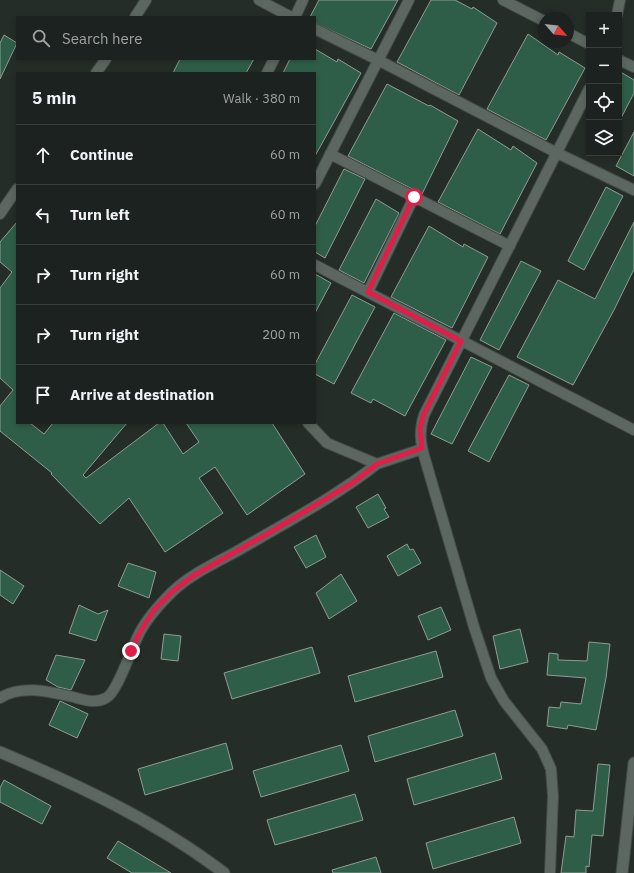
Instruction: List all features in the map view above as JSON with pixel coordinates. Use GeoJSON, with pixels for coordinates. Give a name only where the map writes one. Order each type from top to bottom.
{"type":"FeatureCollection","features":[{"type":"Feature","properties":{"kind":"street"},"geometry":{"type":"LineString","coordinates":[[136,16],[146,0]]}},
{"type":"Feature","properties":{"kind":"street"},"geometry":{"type":"LineString","coordinates":[[259,0],[289,16]]}},
{"type":"Feature","properties":{"kind":"street"},"geometry":{"type":"LineString","coordinates":[[295,16],[303,0]]}},
{"type":"Feature","properties":{"kind":"street"},"geometry":{"type":"LineString","coordinates":[[316,182],[409,0]]}},
{"type":"Feature","properties":{"kind":"street"},"geometry":{"type":"LineString","coordinates":[[503,0],[538,18]]}},
{"type":"Feature","properties":{"kind":"street"},"geometry":{"type":"LineString","coordinates":[[618,12],[620,0]]}},
{"type":"Feature","properties":{"kind":"street"},"geometry":{"type":"LineString","coordinates":[[316,29],[557,153],[634,190]]}},
{"type":"Feature","properties":{"kind":"street"},"geometry":{"type":"LineString","coordinates":[[574,36],[586,42]]}},
{"type":"Feature","properties":{"kind":"street"},"geometry":{"type":"LineString","coordinates":[[97,72],[105,60]]}},
{"type":"Feature","properties":{"kind":"street"},"geometry":{"type":"LineString","coordinates":[[268,72],[274,60]]}},
{"type":"Feature","properties":{"kind":"street"},"geometry":{"type":"LineString","coordinates":[[622,62],[634,68]]}},
{"type":"Feature","properties":{"kind":"street"},"geometry":{"type":"LineString","coordinates":[[550,873],[553,796],[551,769],[542,749],[504,701],[491,678],[474,627],[422,448],[420,428],[424,414],[586,96]]}},
{"type":"Feature","properties":{"kind":"street"},"geometry":{"type":"LineString","coordinates":[[330,154],[510,246]]}},
{"type":"Feature","properties":{"kind":"street"},"geometry":{"type":"LineString","coordinates":[[0,214],[16,190]]}},
{"type":"Feature","properties":{"kind":"street"},"geometry":{"type":"LineString","coordinates":[[368,292],[414,197]]}},
{"type":"Feature","properties":{"kind":"street"},"geometry":{"type":"LineString","coordinates":[[316,266],[634,430]]}},
{"type":"Feature","properties":{"kind":"street"},"geometry":{"type":"LineString","coordinates":[[309,424],[327,443],[377,464]]}},
{"type":"Feature","properties":{"kind":"street"},"geometry":{"type":"LineString","coordinates":[[0,698],[16,692],[33,690],[97,702],[107,698],[120,675],[140,632],[154,610],[173,591],[193,576],[354,482],[377,464],[422,448]]}},
{"type":"Feature","properties":{"kind":"street"},"geometry":{"type":"LineString","coordinates":[[0,752],[54,775],[128,812],[200,855],[224,873]]}},
{"type":"Feature","properties":{"kind":"street"},"geometry":{"type":"LineString","coordinates":[[622,873],[634,763]]}},
{"type":"Feature","properties":{"kind":"building"},"geometry":{"type":"Polygon","coordinates":[[[319,0],[398,0],[371,49],[316,23],[316,16],[311,16],[319,0]]]}},
{"type":"Feature","properties":{"kind":"building"},"geometry":{"type":"Polygon","coordinates":[[[431,0],[455,0],[472,9],[473,7],[497,23],[459,95],[397,62],[431,0]]]}},
{"type":"Feature","properties":{"kind":"building"},"geometry":{"type":"Polygon","coordinates":[[[528,34],[538,41],[538,48],[548,48],[558,55],[559,52],[585,68],[546,140],[487,109],[528,34]]]}},
{"type":"Feature","properties":{"kind":"building"},"geometry":{"type":"Polygon","coordinates":[[[4,35],[16,42],[0,79],[0,43],[4,35]]]}},
{"type":"Feature","properties":{"kind":"building"},"geometry":{"type":"Polygon","coordinates":[[[316,50],[337,62],[338,59],[361,73],[316,154],[316,72],[284,72],[290,60],[316,60],[316,50]]]}},
{"type":"Feature","properties":{"kind":"building"},"geometry":{"type":"Polygon","coordinates":[[[180,60],[253,60],[247,72],[174,72],[180,60]]]}},
{"type":"Feature","properties":{"kind":"building"},"geometry":{"type":"Polygon","coordinates":[[[622,73],[634,80],[634,93],[622,116],[622,73]]]}},
{"type":"Feature","properties":{"kind":"building"},"geometry":{"type":"Polygon","coordinates":[[[387,84],[429,106],[430,105],[458,121],[422,194],[348,156],[387,84]]]}},
{"type":"Feature","properties":{"kind":"building"},"geometry":{"type":"Polygon","coordinates":[[[478,129],[511,150],[513,146],[537,163],[500,234],[438,202],[478,129]]]}},
{"type":"Feature","properties":{"kind":"building"},"geometry":{"type":"Polygon","coordinates":[[[634,132],[634,176],[616,166],[634,132]]]}},
{"type":"Feature","properties":{"kind":"building"},"geometry":{"type":"Polygon","coordinates":[[[344,169],[365,179],[325,258],[316,253],[316,224],[344,169]]]}},
{"type":"Feature","properties":{"kind":"building"},"geometry":{"type":"Polygon","coordinates":[[[606,187],[623,196],[584,270],[568,261],[606,187]]]}},
{"type":"Feature","properties":{"kind":"building"},"geometry":{"type":"Polygon","coordinates":[[[376,199],[399,213],[364,283],[339,270],[376,199]]]}},
{"type":"Feature","properties":{"kind":"building"},"geometry":{"type":"Polygon","coordinates":[[[634,222],[634,269],[614,310],[573,385],[517,357],[558,280],[595,299],[634,222]]]}},
{"type":"Feature","properties":{"kind":"building"},"geometry":{"type":"Polygon","coordinates":[[[16,223],[16,424],[31,424],[44,434],[52,424],[126,424],[83,475],[86,478],[158,424],[164,424],[183,454],[199,442],[187,424],[273,424],[305,474],[247,515],[215,467],[199,478],[223,513],[165,552],[129,498],[100,524],[51,474],[52,473],[0,431],[0,406],[13,390],[0,378],[0,288],[12,272],[0,262],[0,242],[16,223]]]}},
{"type":"Feature","properties":{"kind":"building"},"geometry":{"type":"Polygon","coordinates":[[[429,226],[463,247],[464,244],[488,257],[452,328],[391,297],[429,226]]]}},
{"type":"Feature","properties":{"kind":"building"},"geometry":{"type":"Polygon","coordinates":[[[521,261],[541,271],[499,350],[480,340],[521,261]]]}},
{"type":"Feature","properties":{"kind":"building"},"geometry":{"type":"Polygon","coordinates":[[[316,275],[331,283],[316,311],[316,275]]]}},
{"type":"Feature","properties":{"kind":"building"},"geometry":{"type":"Polygon","coordinates":[[[352,295],[375,307],[334,384],[316,375],[316,362],[352,295]]]}},
{"type":"Feature","properties":{"kind":"building"},"geometry":{"type":"Polygon","coordinates":[[[394,313],[446,340],[405,416],[373,399],[371,403],[351,393],[394,313]]]}},
{"type":"Feature","properties":{"kind":"building"},"geometry":{"type":"Polygon","coordinates":[[[471,357],[492,367],[452,444],[431,434],[471,357]]]}},
{"type":"Feature","properties":{"kind":"building"},"geometry":{"type":"Polygon","coordinates":[[[509,375],[529,385],[489,462],[468,451],[509,375]]]}},
{"type":"Feature","properties":{"kind":"building"},"geometry":{"type":"Polygon","coordinates":[[[378,494],[389,517],[368,528],[356,507],[378,494]]]}},
{"type":"Feature","properties":{"kind":"building"},"geometry":{"type":"Polygon","coordinates":[[[316,535],[326,557],[306,568],[294,547],[316,535]]]}},
{"type":"Feature","properties":{"kind":"building"},"geometry":{"type":"Polygon","coordinates":[[[407,544],[410,550],[413,549],[421,563],[398,576],[387,556],[407,544]]]}},
{"type":"Feature","properties":{"kind":"building"},"geometry":{"type":"Polygon","coordinates":[[[128,563],[156,572],[149,598],[118,586],[128,563]]]}},
{"type":"Feature","properties":{"kind":"building"},"geometry":{"type":"Polygon","coordinates":[[[0,570],[24,586],[13,604],[0,595],[0,570]]]}},
{"type":"Feature","properties":{"kind":"building"},"geometry":{"type":"Polygon","coordinates":[[[341,574],[357,601],[329,619],[316,593],[341,574]]]}},
{"type":"Feature","properties":{"kind":"building"},"geometry":{"type":"Polygon","coordinates":[[[79,605],[98,614],[108,610],[96,641],[69,633],[79,605]]]}},
{"type":"Feature","properties":{"kind":"building"},"geometry":{"type":"Polygon","coordinates":[[[441,607],[451,630],[428,640],[418,616],[441,607]]]}},
{"type":"Feature","properties":{"kind":"building"},"geometry":{"type":"Polygon","coordinates":[[[520,629],[528,662],[500,669],[493,636],[520,629]]]}},
{"type":"Feature","properties":{"kind":"building"},"geometry":{"type":"Polygon","coordinates":[[[164,634],[181,636],[178,661],[161,659],[164,634]]]}},
{"type":"Feature","properties":{"kind":"building"},"geometry":{"type":"Polygon","coordinates":[[[589,642],[610,644],[606,678],[596,730],[568,725],[567,729],[547,726],[549,707],[560,708],[561,702],[581,704],[586,678],[547,675],[549,653],[558,654],[558,660],[587,661],[589,642]]]}},
{"type":"Feature","properties":{"kind":"building"},"geometry":{"type":"Polygon","coordinates":[[[312,647],[320,673],[232,699],[224,673],[312,647]]]}},
{"type":"Feature","properties":{"kind":"building"},"geometry":{"type":"Polygon","coordinates":[[[436,651],[443,677],[355,702],[348,676],[436,651]]]}},
{"type":"Feature","properties":{"kind":"building"},"geometry":{"type":"Polygon","coordinates":[[[56,655],[85,660],[71,690],[58,687],[46,680],[56,655]]]}},
{"type":"Feature","properties":{"kind":"building"},"geometry":{"type":"Polygon","coordinates":[[[60,701],[88,714],[77,738],[49,725],[60,701]]]}},
{"type":"Feature","properties":{"kind":"building"},"geometry":{"type":"Polygon","coordinates":[[[455,710],[463,736],[375,762],[368,736],[455,710]]]}},
{"type":"Feature","properties":{"kind":"building"},"geometry":{"type":"Polygon","coordinates":[[[226,743],[233,769],[145,795],[138,769],[226,743]]]}},
{"type":"Feature","properties":{"kind":"building"},"geometry":{"type":"Polygon","coordinates":[[[341,745],[349,771],[261,797],[253,771],[341,745]]]}},
{"type":"Feature","properties":{"kind":"building"},"geometry":{"type":"Polygon","coordinates":[[[495,753],[502,779],[414,805],[407,779],[495,753]]]}},
{"type":"Feature","properties":{"kind":"building"},"geometry":{"type":"Polygon","coordinates":[[[598,764],[610,765],[603,836],[592,835],[589,867],[586,866],[586,873],[561,873],[566,836],[574,837],[576,810],[593,811],[598,764]]]}},
{"type":"Feature","properties":{"kind":"building"},"geometry":{"type":"Polygon","coordinates":[[[4,780],[51,806],[42,824],[0,802],[0,788],[4,780]]]}},
{"type":"Feature","properties":{"kind":"building"},"geometry":{"type":"Polygon","coordinates":[[[355,794],[363,820],[275,845],[267,820],[355,794]]]}},
{"type":"Feature","properties":{"kind":"building"},"geometry":{"type":"Polygon","coordinates":[[[514,817],[521,843],[433,869],[426,843],[514,817]]]}},
{"type":"Feature","properties":{"kind":"building"},"geometry":{"type":"Polygon","coordinates":[[[118,841],[171,873],[132,873],[107,858],[118,841]]]}},
{"type":"Feature","properties":{"kind":"building"},"geometry":{"type":"Polygon","coordinates":[[[376,857],[381,873],[333,873],[332,870],[376,857]]]}},
{"type":"Feature","properties":{"kind":"route"},"geometry":{"type":"LineString","coordinates":[[131,651],[140,632],[154,610],[173,591],[193,576],[354,482],[377,464],[422,448],[420,428],[424,414],[461,341],[368,292],[414,197]]}}]}
